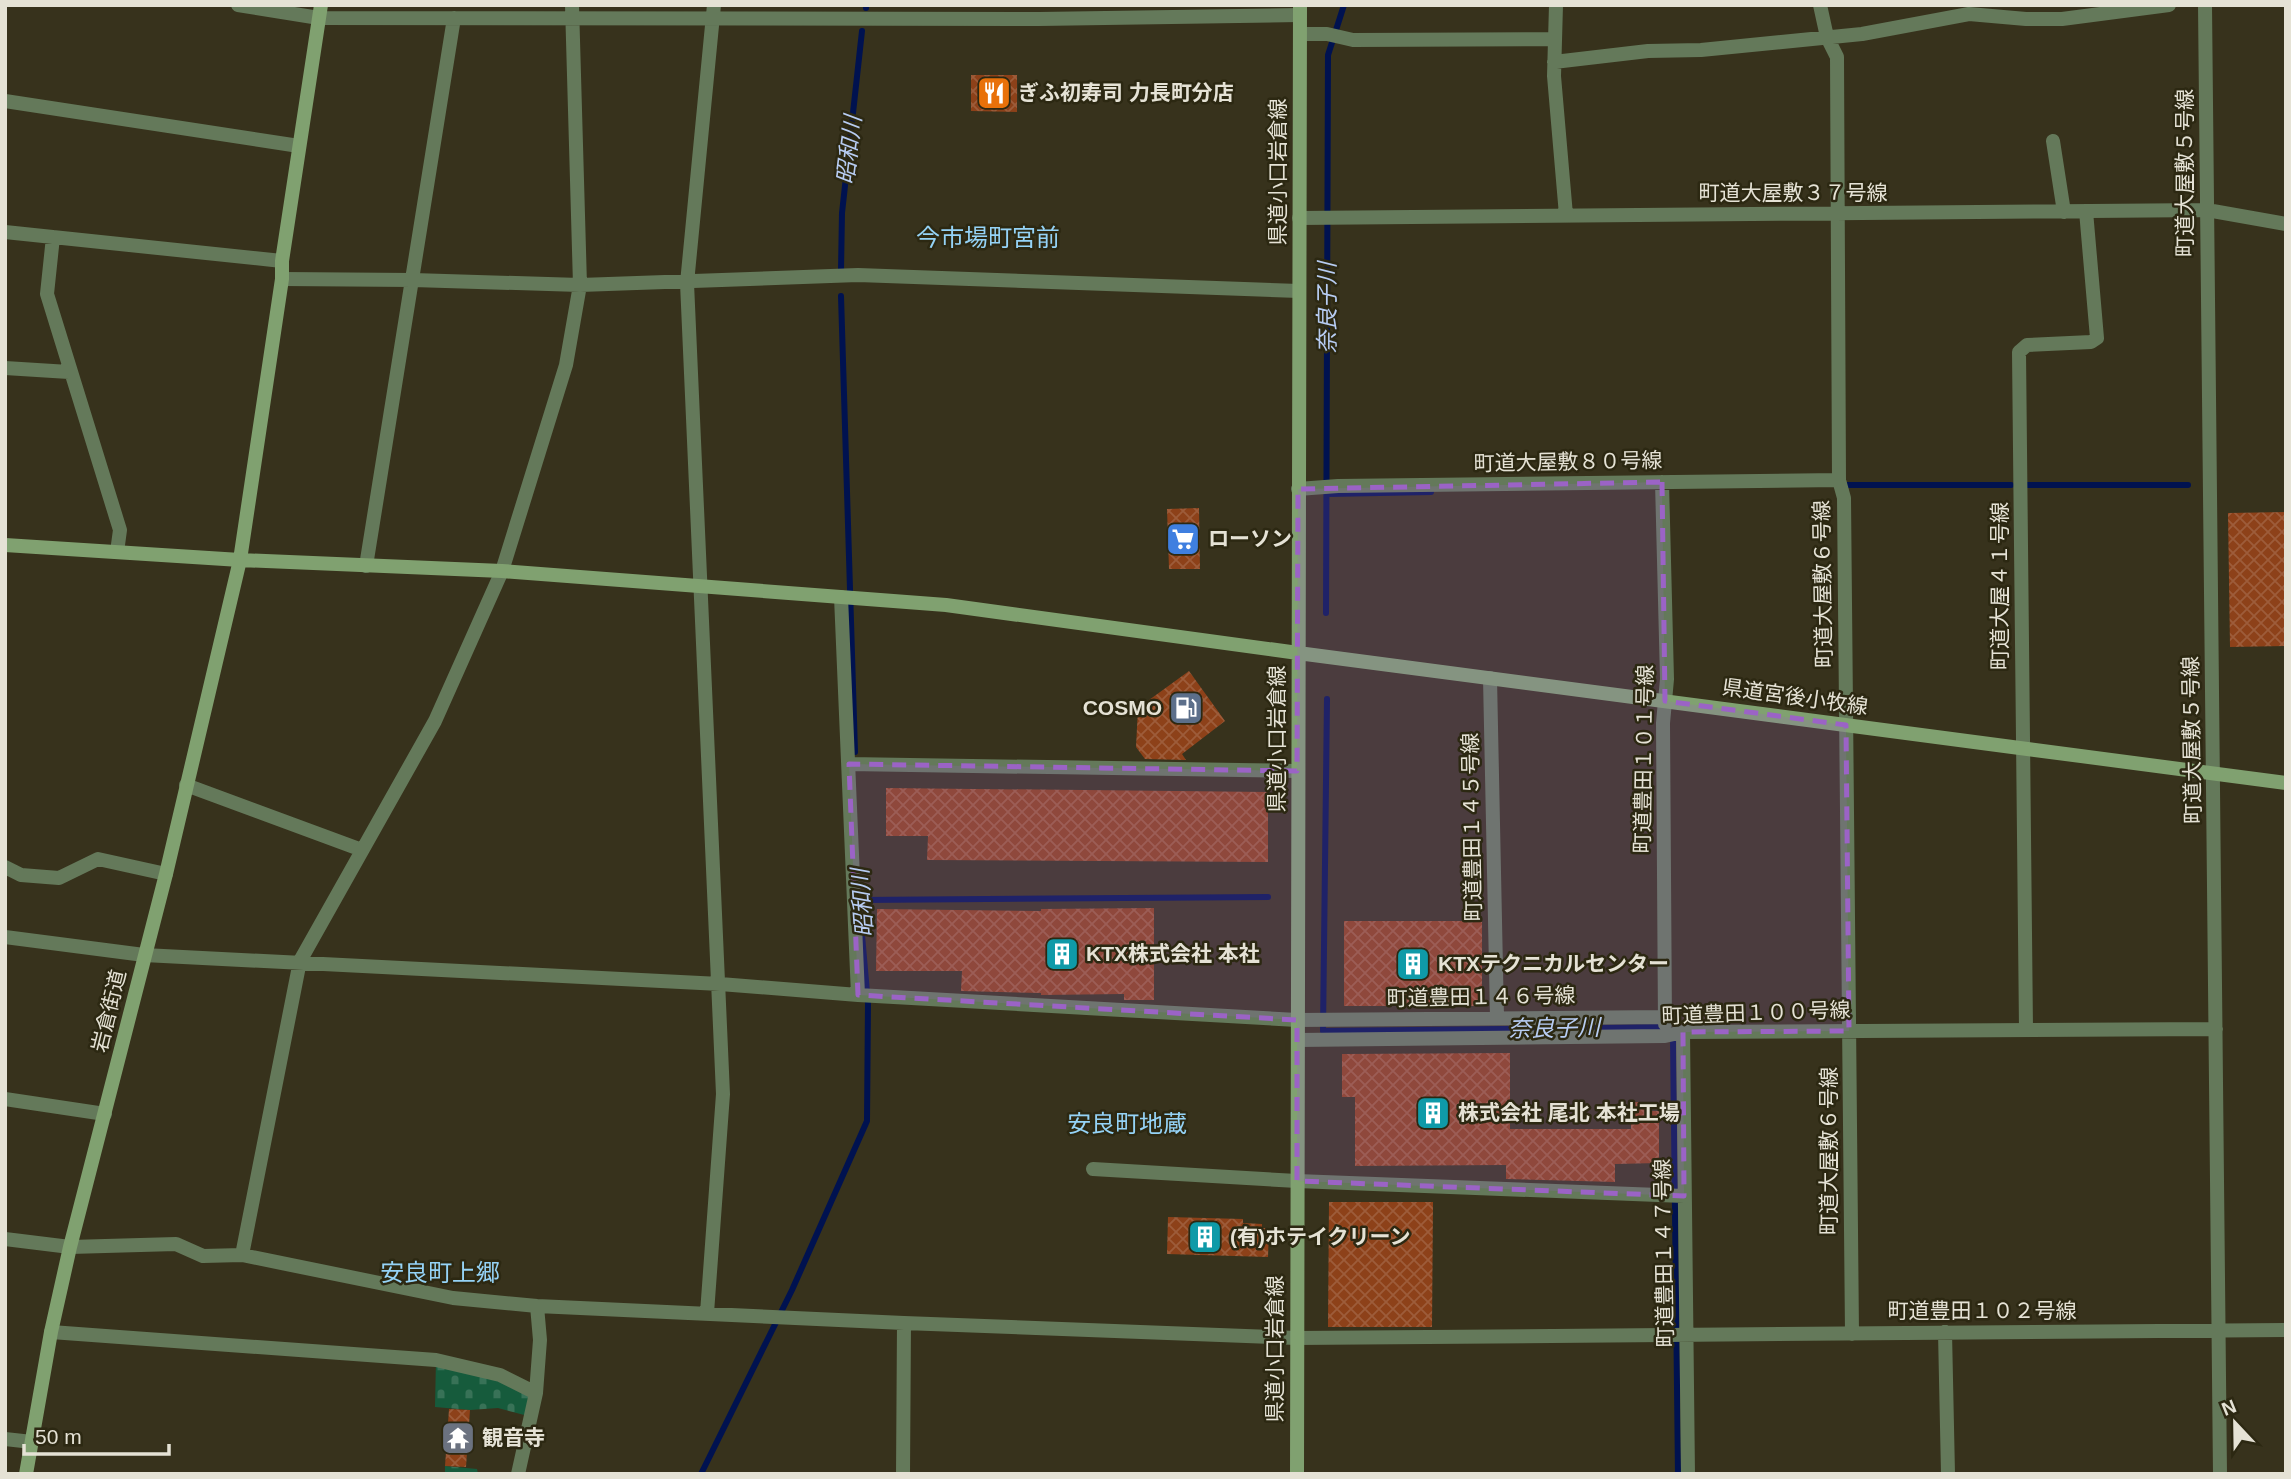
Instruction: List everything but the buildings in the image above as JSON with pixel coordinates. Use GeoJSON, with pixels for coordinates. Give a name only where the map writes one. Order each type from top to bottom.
{"type":"FeatureCollection","features":[{"type":"Feature","properties":{"kind":"street"},"geometry":{"type":"LineString","coordinates":[[238,5],[454,18],[573,11],[1205,18],[1300,10]]}},
{"type":"Feature","properties":{"kind":"street"},"geometry":{"type":"LineString","coordinates":[[1556,5],[1554,62],[1566,215]]}},
{"type":"Feature","properties":{"kind":"street","name":"町道大屋敷６号線"},"geometry":{"type":"LineString","coordinates":[[1820,5],[1827,37],[1837,57],[1839,480],[1844,498],[1852,1334]]}},
{"type":"Feature","properties":{"kind":"street"},"geometry":{"type":"LineString","coordinates":[[1554,62],[1648,51],[1751,46],[1862,34],[1968,10],[2026,19],[2062,19],[2169,5]]}},
{"type":"Feature","properties":{"kind":"street","name":"町道大屋敷５号線"},"geometry":{"type":"LineString","coordinates":[[2205,5],[2220,1474]]}},
{"type":"Feature","properties":{"kind":"street","name":"県道小口岩倉線"},"geometry":{"type":"LineString","coordinates":[[1297,1474],[1300,10]]}},
{"type":"Feature","properties":{"kind":"street"},"geometry":{"type":"LineString","coordinates":[[242,1255],[300,961],[435,721],[502,571],[566,365],[580,285],[573,11]]}},
{"type":"Feature","properties":{"kind":"street","name":"岩倉街道"},"geometry":{"type":"LineString","coordinates":[[26,1474],[51,1332],[70,1247],[166,874],[240,560],[320,12]]}},
{"type":"Feature","properties":{"kind":"street"},"geometry":{"type":"LineString","coordinates":[[707,1313],[723,1094],[687,283],[713,12]]}},
{"type":"Feature","properties":{"kind":"street"},"geometry":{"type":"LineString","coordinates":[[366,566],[454,18]]}},
{"type":"Feature","properties":{"kind":"street"},"geometry":{"type":"LineString","coordinates":[[1300,34],[1327,34],[1353,40],[1555,39]]}},
{"type":"Feature","properties":{"kind":"street"},"geometry":{"type":"LineString","coordinates":[[5,101],[299,146]]}},
{"type":"Feature","properties":{"kind":"street"},"geometry":{"type":"LineString","coordinates":[[2053,141],[2064,212]]}},
{"type":"Feature","properties":{"kind":"street","name":"町道大屋敷３７号線"},"geometry":{"type":"LineString","coordinates":[[1299,218],[2207,210],[2286,224]]}},
{"type":"Feature","properties":{"kind":"street","name":"町道大屋４１号線"},"geometry":{"type":"LineString","coordinates":[[2026,1030],[2019,352],[2027,345],[2091,342],[2097,338],[2086,211]]}},
{"type":"Feature","properties":{"kind":"street"},"geometry":{"type":"LineString","coordinates":[[5,232],[282,261]]}},
{"type":"Feature","properties":{"kind":"street"},"geometry":{"type":"LineString","coordinates":[[53,237],[47,294],[120,530],[117,552]]}},
{"type":"Feature","properties":{"kind":"street"},"geometry":{"type":"LineString","coordinates":[[282,279],[580,285],[858,275],[1299,291]]}},
{"type":"Feature","properties":{"kind":"street"},"geometry":{"type":"LineString","coordinates":[[5,368],[69,372]]}},
{"type":"Feature","properties":{"kind":"street","name":"町道大屋敷８０号線"},"geometry":{"type":"LineString","coordinates":[[1298,489],[1338,485],[1839,480]]}},
{"type":"Feature","properties":{"kind":"street","name":"町道豊田１０１号線"},"geometry":{"type":"LineString","coordinates":[[1662,482],[1667,679],[1663,723],[1665,1036]]}},
{"type":"Feature","properties":{"kind":"street","name":"県道宮後小牧線"},"geometry":{"type":"LineString","coordinates":[[5,545],[240,560],[502,571],[946,605],[2286,783]]}},
{"type":"Feature","properties":{"kind":"street"},"geometry":{"type":"LineString","coordinates":[[841,597],[856,764],[858,995]]}},
{"type":"Feature","properties":{"kind":"street","name":"町道豊田１４５号線"},"geometry":{"type":"LineString","coordinates":[[1490,678],[1497,1017]]}},
{"type":"Feature","properties":{"kind":"street"},"geometry":{"type":"LineString","coordinates":[[856,764],[1297,771]]}},
{"type":"Feature","properties":{"kind":"street"},"geometry":{"type":"LineString","coordinates":[[186,785],[362,850]]}},
{"type":"Feature","properties":{"kind":"street"},"geometry":{"type":"LineString","coordinates":[[5,867],[21,874],[59,878],[98,859],[166,874]]}},
{"type":"Feature","properties":{"kind":"street","name":"町道豊田１４６号線"},"geometry":{"type":"LineString","coordinates":[[5,937],[144,955],[720,984],[858,995],[1297,1020],[1665,1017]]}},
{"type":"Feature","properties":{"kind":"street","name":"町道豊田１００号線"},"geometry":{"type":"LineString","coordinates":[[1298,1040],[1665,1036],[1684,1032],[2216,1029]]}},
{"type":"Feature","properties":{"kind":"street","name":"町道豊田１４７号線"},"geometry":{"type":"LineString","coordinates":[[1684,1032],[1684,1196],[1679,1334],[1688,1474]]}},
{"type":"Feature","properties":{"kind":"street"},"geometry":{"type":"LineString","coordinates":[[5,1099],[105,1114]]}},
{"type":"Feature","properties":{"kind":"street"},"geometry":{"type":"LineString","coordinates":[[1093,1169],[1297,1181],[1684,1196]]}},
{"type":"Feature","properties":{"kind":"street","name":"町道豊田１０２号線"},"geometry":{"type":"LineString","coordinates":[[5,1239],[70,1247],[176,1244],[203,1256],[242,1255],[453,1298],[537,1306],[904,1323],[1297,1338],[2286,1330]]}},
{"type":"Feature","properties":{"kind":"street"},"geometry":{"type":"LineString","coordinates":[[518,1474],[536,1393],[540,1340],[537,1306]]}},
{"type":"Feature","properties":{"kind":"street"},"geometry":{"type":"LineString","coordinates":[[903,1474],[904,1323]]}},
{"type":"Feature","properties":{"kind":"street"},"geometry":{"type":"LineString","coordinates":[[51,1332],[436,1360],[500,1375],[536,1393]]}},
{"type":"Feature","properties":{"kind":"street"},"geometry":{"type":"LineString","coordinates":[[1945,1332],[1948,1474]]}},
{"type":"Feature","properties":{"kind":"street"},"geometry":{"type":"LineString","coordinates":[[5,1439],[32,1442]]}},
{"type":"Feature","properties":{"kind":"highlighted area"},"geometry":{"type":"Polygon","coordinates":[[[1662,482],[1665,701],[1846,725],[1849,1031],[1683,1032],[1684,1196],[1297,1181],[1297,1020],[858,995],[849,764],[1297,771],[1298,489],[1662,482]]]}},
{"type":"Feature","properties":{"kind":"green space"},"geometry":{"type":"Polygon","coordinates":[[[436,1360],[536,1393],[532,1417],[498,1408],[470,1410],[435,1407],[436,1360]]]}},
{"type":"Feature","properties":{"kind":"green space"},"geometry":{"type":"Polygon","coordinates":[[[445,1466],[477,1469],[478,1474],[445,1474],[445,1466]]]}},
{"type":"Feature","properties":{"kind":"waterway","name":"奈良子川"},"geometry":{"type":"LineString","coordinates":[[1326,613],[1328,55],[1344,5]]}},
{"type":"Feature","properties":{"kind":"waterway","name":"昭和川"},"geometry":{"type":"LineString","coordinates":[[841,270],[842,213],[862,31]]}},
{"type":"Feature","properties":{"kind":"waterway","name":"昭和川"},"geometry":{"type":"LineString","coordinates":[[841,296],[855,752]]}},
{"type":"Feature","properties":{"kind":"waterway"},"geometry":{"type":"LineString","coordinates":[[1847,485],[2011,485]]}},
{"type":"Feature","properties":{"kind":"waterway"},"geometry":{"type":"LineString","coordinates":[[2023,485],[2188,485]]}},
{"type":"Feature","properties":{"kind":"waterway"},"geometry":{"type":"LineString","coordinates":[[1327,494],[1431,492]]}},
{"type":"Feature","properties":{"kind":"waterway","name":"奈良子川"},"geometry":{"type":"LineString","coordinates":[[1327,699],[1323,1031],[1666,1027]]}},
{"type":"Feature","properties":{"kind":"waterway"},"geometry":{"type":"LineString","coordinates":[[860,900],[1268,897]]}},
{"type":"Feature","properties":{"kind":"waterway","name":"昭和川"},"geometry":{"type":"LineString","coordinates":[[701,1474],[792,1290],[867,1121],[868,1004],[862,935]]}},
{"type":"Feature","properties":{"kind":"waterway","name":"奈良子川"},"geometry":{"type":"LineString","coordinates":[[1673,1035],[1678,1474]]}},
{"type":"Feature","properties":{"kind":"place","name":"ぎふ初寿司 力長町分店"},"geometry":{"type":"Point","coordinates":[994,93]}},
{"type":"Feature","properties":{"kind":"place","name":"ローソン"},"geometry":{"type":"Point","coordinates":[1183,539]}},
{"type":"Feature","properties":{"kind":"place","name":"COSMO"},"geometry":{"type":"Point","coordinates":[1186,708]}},
{"type":"Feature","properties":{"kind":"place","name":"KTX株式会社 本社"},"geometry":{"type":"Point","coordinates":[1062,954]}},
{"type":"Feature","properties":{"kind":"place","name":"KTXテクニカルセンター"},"geometry":{"type":"Point","coordinates":[1413,964]}},
{"type":"Feature","properties":{"kind":"place","name":"株式会社 尾北 本社工場"},"geometry":{"type":"Point","coordinates":[1433,1113]}},
{"type":"Feature","properties":{"kind":"place","name":"(有)ホテイクリーン"},"geometry":{"type":"Point","coordinates":[1205,1237]}},
{"type":"Feature","properties":{"kind":"place","name":"観音寺"},"geometry":{"type":"Point","coordinates":[458,1438]}},
{"type":"Feature","properties":{"kind":"district","name":"今市場町宮前"},"geometry":{"type":"Point","coordinates":[988,238]}},
{"type":"Feature","properties":{"kind":"district","name":"安良町地蔵"},"geometry":{"type":"Point","coordinates":[1127,1124]}},
{"type":"Feature","properties":{"kind":"district","name":"安良町上郷"},"geometry":{"type":"Point","coordinates":[440,1273]}}]}
